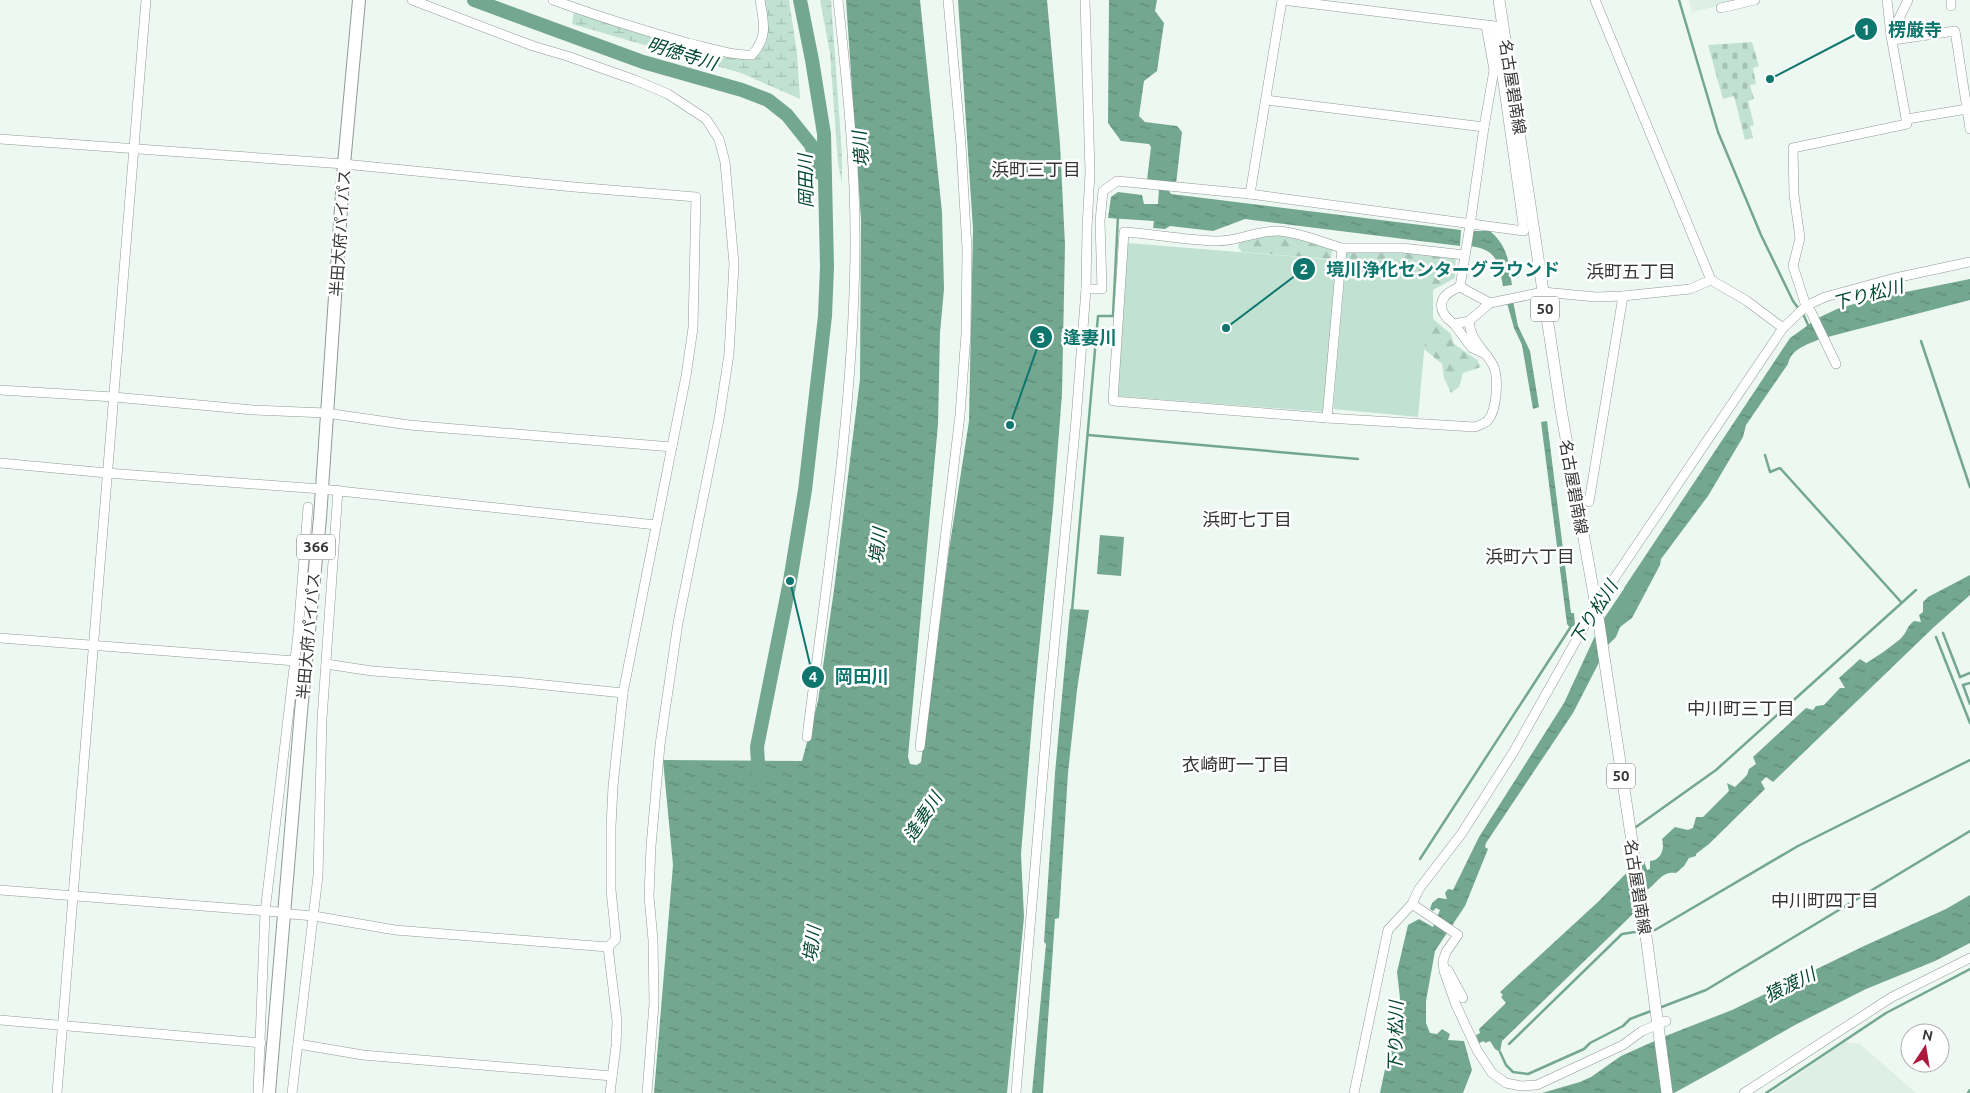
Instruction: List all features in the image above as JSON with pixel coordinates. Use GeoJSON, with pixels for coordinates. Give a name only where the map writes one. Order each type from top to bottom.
{"type":"FeatureCollection","features":[{"type":"Feature","properties":{"kind":"highway","name":"半田大府パイパス"},"geometry":{"type":"LineString","coordinates":[[269,1093],[301,702],[321,489],[344,164],[359,0]]}},
{"type":"Feature","properties":{"kind":"main road","name":"名古屋碧南線"},"geometry":{"type":"LineString","coordinates":[[1499,0],[1561,410],[1596,612],[1635,860],[1659,1019],[1667,1093]]}},
{"type":"Feature","properties":{"kind":"street"},"geometry":{"type":"LineString","coordinates":[[57,1093],[146,0]]}},
{"type":"Feature","properties":{"kind":"street"},"geometry":{"type":"LineString","coordinates":[[412,0],[668,94],[706,119],[719,139],[725,162],[734,264],[729,354],[719,420],[678,623],[660,745],[650,863],[649,896],[653,940],[654,1004],[647,1093]]}},
{"type":"Feature","properties":{"kind":"street"},"geometry":{"type":"LineString","coordinates":[[552,0],[661,36],[714,50],[752,55],[761,45],[763,34],[760,0]]}},
{"type":"Feature","properties":{"kind":"street"},"geometry":{"type":"LineString","coordinates":[[807,737],[842,461],[850,362],[855,229],[851,146],[838,0]]}},
{"type":"Feature","properties":{"kind":"street"},"geometry":{"type":"LineString","coordinates":[[920,747],[960,415],[966,334],[967,249],[961,145],[948,0]]}},
{"type":"Feature","properties":{"kind":"street"},"geometry":{"type":"LineString","coordinates":[[1016,1093],[1086,289],[1090,172],[1085,0]]}},
{"type":"Feature","properties":{"kind":"street"},"geometry":{"type":"LineString","coordinates":[[1086,289],[1102,289],[1100,221],[1103,191],[1117,181],[1250,194],[1524,231],[1495,26],[1282,0],[1250,194]]}},
{"type":"Feature","properties":{"kind":"street"},"geometry":{"type":"LineString","coordinates":[[1502,22],[1506,0]]}},
{"type":"Feature","properties":{"kind":"street"},"geometry":{"type":"LineString","coordinates":[[1595,0],[1711,280],[1747,301],[1783,328]]}},
{"type":"Feature","properties":{"kind":"street"},"geometry":{"type":"LineString","coordinates":[[1721,8],[1755,0]]}},
{"type":"Feature","properties":{"kind":"street"},"geometry":{"type":"LineString","coordinates":[[1836,364],[1832,353],[1805,310],[1793,266],[1800,238],[1794,195],[1794,148],[1907,124],[1887,0]]}},
{"type":"Feature","properties":{"kind":"street"},"geometry":{"type":"LineString","coordinates":[[1892,38],[1908,0]]}},
{"type":"Feature","properties":{"kind":"street"},"geometry":{"type":"LineString","coordinates":[[1460,287],[1494,70],[1486,26]]}},
{"type":"Feature","properties":{"kind":"street"},"geometry":{"type":"LineString","coordinates":[[1892,38],[1955,31],[1970,129]]}},
{"type":"Feature","properties":{"kind":"street"},"geometry":{"type":"LineString","coordinates":[[1266,100],[1484,127]]}},
{"type":"Feature","properties":{"kind":"street"},"geometry":{"type":"LineString","coordinates":[[1906,119],[1967,109]]}},
{"type":"Feature","properties":{"kind":"street"},"geometry":{"type":"LineString","coordinates":[[0,139],[344,164],[696,197],[693,328],[686,376],[623,693],[613,786],[611,827],[611,890],[616,940],[608,947],[395,930],[314,916],[290,914]]}},
{"type":"Feature","properties":{"kind":"street"},"geometry":{"type":"LineString","coordinates":[[1465,255],[1402,248],[1342,248],[1324,244],[1309,236],[1279,231],[1257,233],[1233,240],[1216,242],[1124,232],[1113,401],[1327,418],[1474,427],[1487,422],[1494,413],[1497,383],[1494,366],[1469,332],[1468,321]]}},
{"type":"Feature","properties":{"kind":"street"},"geometry":{"type":"LineString","coordinates":[[1327,418],[1342,248]]}},
{"type":"Feature","properties":{"kind":"street"},"geometry":{"type":"LineString","coordinates":[[1354,1093],[1388,930],[1414,905],[1419,889],[1462,833],[1514,751],[1596,612],[1783,328],[1825,297],[1895,278],[1970,262]]}},
{"type":"Feature","properties":{"kind":"street"},"geometry":{"type":"LineString","coordinates":[[1454,324],[1468,321],[1490,302],[1543,292],[1596,297],[1623,296],[1690,289],[1711,280]]}},
{"type":"Feature","properties":{"kind":"street"},"geometry":{"type":"LineString","coordinates":[[1486,354],[1472,348],[1454,324],[1446,318],[1441,309],[1448,291],[1460,287],[1490,302]]}},
{"type":"Feature","properties":{"kind":"street"},"geometry":{"type":"LineString","coordinates":[[1589,502],[1623,296]]}},
{"type":"Feature","properties":{"kind":"street"},"geometry":{"type":"LineString","coordinates":[[0,390],[114,397],[253,410],[326,413],[409,425],[672,447]]}},
{"type":"Feature","properties":{"kind":"street"},"geometry":{"type":"LineString","coordinates":[[0,462],[107,473],[338,490],[656,525]]}},
{"type":"Feature","properties":{"kind":"street"},"geometry":{"type":"LineString","coordinates":[[292,1093],[318,876],[322,719],[338,490]]}},
{"type":"Feature","properties":{"kind":"street"},"geometry":{"type":"LineString","coordinates":[[258,1093],[265,912],[295,661],[308,507]]}},
{"type":"Feature","properties":{"kind":"street"},"geometry":{"type":"LineString","coordinates":[[0,638],[295,661]]}},
{"type":"Feature","properties":{"kind":"street"},"geometry":{"type":"LineString","coordinates":[[326,664],[372,671],[516,682],[623,693]]}},
{"type":"Feature","properties":{"kind":"street"},"geometry":{"type":"LineString","coordinates":[[0,890],[278,912]]}},
{"type":"Feature","properties":{"kind":"street"},"geometry":{"type":"LineString","coordinates":[[1414,905],[1457,935],[1443,961],[1444,971],[1477,1050],[1492,1073],[1506,1083],[1521,1086],[1537,1085],[1623,1045],[1659,1019]]}},
{"type":"Feature","properties":{"kind":"street"},"geometry":{"type":"LineString","coordinates":[[608,947],[617,1021],[610,1093]]}},
{"type":"Feature","properties":{"kind":"street"},"geometry":{"type":"LineString","coordinates":[[1746,1092],[1892,997],[1970,958]]}},
{"type":"Feature","properties":{"kind":"street"},"geometry":{"type":"LineString","coordinates":[[1443,961],[1463,998]]}},
{"type":"Feature","properties":{"kind":"street"},"geometry":{"type":"LineString","coordinates":[[0,1020],[261,1043]]}},
{"type":"Feature","properties":{"kind":"street"},"geometry":{"type":"LineString","coordinates":[[298,1044],[363,1055],[612,1076]]}},
{"type":"Feature","properties":{"kind":"shaded area"},"geometry":{"type":"Polygon","coordinates":[[[1689,0],[1744,0],[1692,12],[1689,0]]]}},
{"type":"Feature","properties":{"kind":"shaded area"},"geometry":{"type":"Polygon","coordinates":[[[1845,1042],[1860,1044],[1916,1093],[1771,1093],[1845,1042]]]}},
{"type":"Feature","properties":{"kind":"green space"},"geometry":{"type":"Polygon","coordinates":[[[763,0],[789,0],[797,53],[800,99],[741,73],[572,24],[574,12],[741,55],[761,45],[763,0]]]}},
{"type":"Feature","properties":{"kind":"green space"},"geometry":{"type":"Polygon","coordinates":[[[820,0],[831,0],[842,155],[842,183],[838,163],[830,53],[820,0]]]}},
{"type":"Feature","properties":{"kind":"green space"},"geometry":{"type":"Polygon","coordinates":[[[1752,42],[1759,66],[1753,68],[1756,84],[1750,85],[1754,99],[1748,101],[1754,125],[1750,126],[1753,138],[1745,140],[1734,96],[1723,99],[1708,45],[1752,42]]]}},
{"type":"Feature","properties":{"kind":"green space"},"geometry":{"type":"Polygon","coordinates":[[[1279,231],[1330,245],[1332,250],[1331,259],[1242,252],[1238,247],[1240,238],[1279,231]]]}},
{"type":"Feature","properties":{"kind":"green space"},"geometry":{"type":"Polygon","coordinates":[[[1128,243],[1336,260],[1324,412],[1116,396],[1128,243]]]}},
{"type":"Feature","properties":{"kind":"green space"},"geometry":{"type":"Polygon","coordinates":[[[1345,248],[1456,254],[1455,278],[1433,290],[1433,319],[1451,334],[1454,344],[1477,360],[1481,367],[1463,373],[1459,387],[1451,393],[1444,378],[1442,364],[1424,349],[1430,278],[1345,271],[1345,248]]]}},
{"type":"Feature","properties":{"kind":"green space"},"geometry":{"type":"Polygon","coordinates":[[[1345,271],[1431,278],[1418,417],[1333,409],[1345,271]]]}},
{"type":"Feature","properties":{"kind":"water","name":"境川"},"geometry":{"type":"Polygon","coordinates":[[[846,0],[920,0],[942,212],[944,289],[940,333],[938,424],[908,757],[910,764],[917,765],[921,762],[949,550],[969,421],[973,229],[958,0],[1047,0],[1060,144],[1065,245],[1062,394],[1021,854],[1024,917],[1007,1093],[654,1093],[673,865],[663,760],[802,761],[818,701],[834,590],[860,379],[861,220],[846,0]]]}},
{"type":"Feature","properties":{"kind":"water"},"geometry":{"type":"Polygon","coordinates":[[[1109,0],[1157,0],[1155,11],[1164,23],[1157,71],[1144,81],[1139,116],[1145,122],[1177,126],[1182,132],[1176,184],[1147,180],[1151,147],[1149,144],[1121,141],[1108,123],[1109,0]]]}},
{"type":"Feature","properties":{"kind":"water"},"geometry":{"type":"Polygon","coordinates":[[[1159,189],[1169,191],[1171,194],[1461,230],[1460,246],[1245,219],[1213,231],[1170,226],[1165,229],[1153,228],[1154,221],[1108,218],[1111,197],[1118,192],[1142,195],[1144,204],[1158,204],[1159,189]]]}},
{"type":"Feature","properties":{"kind":"water"},"geometry":{"type":"Polygon","coordinates":[[[1473,231],[1490,231],[1501,243],[1507,255],[1512,285],[1503,286],[1498,264],[1491,254],[1470,246],[1473,231]]]}},
{"type":"Feature","properties":{"kind":"water"},"geometry":{"type":"Polygon","coordinates":[[[1970,279],[1970,300],[1820,339],[1793,354],[1746,425],[1743,437],[1708,496],[1661,559],[1660,565],[1632,618],[1620,627],[1616,637],[1608,645],[1573,713],[1486,843],[1485,847],[1488,849],[1465,906],[1435,951],[1426,1001],[1426,1023],[1430,1033],[1437,1034],[1442,1029],[1450,1034],[1448,1040],[1464,1041],[1472,1070],[1463,1093],[1380,1093],[1400,998],[1397,972],[1408,925],[1419,919],[1433,927],[1440,910],[1436,908],[1433,911],[1430,909],[1432,903],[1438,898],[1447,899],[1445,893],[1448,889],[1453,890],[1479,837],[1564,703],[1594,638],[1607,622],[1621,612],[1625,604],[1624,588],[1790,338],[1818,318],[1837,309],[1871,299],[1970,279]]]}},
{"type":"Feature","properties":{"kind":"water"},"geometry":{"type":"Polygon","coordinates":[[[1513,301],[1518,326],[1530,351],[1539,407],[1533,409],[1522,345],[1514,328],[1507,303],[1513,301]]]}},
{"type":"Feature","properties":{"kind":"water"},"geometry":{"type":"Polygon","coordinates":[[[1547,421],[1571,613],[1574,613],[1575,625],[1570,628],[1567,624],[1541,422],[1547,421]]]}},
{"type":"Feature","properties":{"kind":"water"},"geometry":{"type":"Polygon","coordinates":[[[1100,535],[1124,537],[1121,576],[1097,574],[1100,535]]]}},
{"type":"Feature","properties":{"kind":"water"},"geometry":{"type":"Polygon","coordinates":[[[1970,575],[1970,595],[1934,627],[1773,782],[1766,777],[1761,782],[1765,789],[1696,856],[1689,858],[1676,873],[1663,876],[1647,890],[1647,903],[1636,911],[1502,1041],[1500,1052],[1495,1049],[1490,1041],[1479,1043],[1476,1035],[1480,1033],[1479,1029],[1506,1003],[1501,997],[1503,995],[1500,992],[1599,901],[1640,859],[1644,861],[1647,870],[1650,869],[1650,861],[1657,859],[1661,853],[1663,847],[1662,839],[1675,827],[1688,830],[1693,828],[1696,817],[1703,817],[1729,791],[1727,783],[1735,787],[1747,775],[1749,769],[1756,764],[1753,757],[1806,708],[1813,710],[1816,706],[1824,705],[1840,688],[1845,688],[1839,678],[1860,659],[1866,663],[1868,662],[1900,639],[1914,621],[1921,622],[1919,615],[1923,612],[1923,602],[1928,597],[1970,575]]]}},
{"type":"Feature","properties":{"kind":"water"},"geometry":{"type":"Polygon","coordinates":[[[1070,609],[1089,610],[1077,690],[1068,773],[1059,918],[1055,919],[1043,1093],[1032,1093],[1046,944],[1044,942],[1055,773],[1070,609]]]}},
{"type":"Feature","properties":{"kind":"water","name":"猿渡川"},"geometry":{"type":"Polygon","coordinates":[[[1970,895],[1970,943],[1935,961],[1866,989],[1795,1025],[1674,1093],[1542,1093],[1591,1077],[1621,1056],[1732,1010],[1864,946],[1946,909],[1970,895]]]}},
{"type":"Feature","properties":{"kind":"waterway","name":"明徳寺川"},"geometry":{"type":"LineString","coordinates":[[474,0],[643,62],[742,90],[768,100],[787,115],[811,145],[820,173]]}},
{"type":"Feature","properties":{"kind":"waterway","name":"岡田川"},"geometry":{"type":"LineString","coordinates":[[759,779],[757,747],[790,581],[805,490],[825,316],[827,267],[824,134],[800,0]]}},
{"type":"Feature","properties":{"kind":"waterway"},"geometry":{"type":"LineString","coordinates":[[1679,0],[1718,132],[1761,235],[1793,301],[1804,316],[1809,327]]}},
{"type":"Feature","properties":{"kind":"waterway"},"geometry":{"type":"LineString","coordinates":[[1072,611],[1098,316],[1113,316],[1118,216]]}},
{"type":"Feature","properties":{"kind":"waterway"},"geometry":{"type":"LineString","coordinates":[[1921,341],[1970,487]]}},
{"type":"Feature","properties":{"kind":"waterway"},"geometry":{"type":"LineString","coordinates":[[1088,435],[1358,459]]}},
{"type":"Feature","properties":{"kind":"waterway"},"geometry":{"type":"LineString","coordinates":[[1765,455],[1770,472],[1780,468],[1901,602]]}},
{"type":"Feature","properties":{"kind":"waterway","name":"下り松川"},"geometry":{"type":"LineString","coordinates":[[1602,634],[1635,585]]}},
{"type":"Feature","properties":{"kind":"waterway"},"geometry":{"type":"LineString","coordinates":[[1636,827],[1716,770],[1916,590]]}},
{"type":"Feature","properties":{"kind":"waterway"},"geometry":{"type":"LineString","coordinates":[[1420,859],[1570,628]]}},
{"type":"Feature","properties":{"kind":"waterway"},"geometry":{"type":"LineString","coordinates":[[1943,633],[1960,677]]}},
{"type":"Feature","properties":{"kind":"waterway"},"geometry":{"type":"LineString","coordinates":[[1936,637],[1970,723]]}},
{"type":"Feature","properties":{"kind":"waterway"},"geometry":{"type":"LineString","coordinates":[[1960,677],[1970,673]]}},
{"type":"Feature","properties":{"kind":"waterway"},"geometry":{"type":"LineString","coordinates":[[1963,685],[1970,683]]}},
{"type":"Feature","properties":{"kind":"waterway"},"geometry":{"type":"LineString","coordinates":[[1963,685],[1970,704]]}},
{"type":"Feature","properties":{"kind":"waterway"},"geometry":{"type":"LineString","coordinates":[[1650,930],[1655,930],[1798,846],[1970,760]]}},
{"type":"Feature","properties":{"kind":"waterway"},"geometry":{"type":"LineString","coordinates":[[1659,1008],[1706,990],[1970,831]]}},
{"type":"Feature","properties":{"kind":"waterway"},"geometry":{"type":"LineString","coordinates":[[1509,1044],[1622,934],[1642,931]]}},
{"type":"Feature","properties":{"kind":"waterway"},"geometry":{"type":"LineString","coordinates":[[1766,1093],[1886,1013],[1970,969]]}},
{"type":"Feature","properties":{"kind":"waterway"},"geometry":{"type":"LineString","coordinates":[[1500,1052],[1506,1065],[1513,1072],[1528,1074],[1584,1049],[1590,1043],[1623,1026],[1630,1019],[1651,1011]]}},
{"type":"Feature","properties":{"kind":"place","name":"楞厳寺"},"geometry":{"type":"Point","coordinates":[1770,79]}},
{"type":"Feature","properties":{"kind":"place","name":"境川浄化センターグラウンド"},"geometry":{"type":"Point","coordinates":[1226,328]}},
{"type":"Feature","properties":{"kind":"place","name":"逢妻川"},"geometry":{"type":"Point","coordinates":[1010,425]}},
{"type":"Feature","properties":{"kind":"place","name":"岡田川"},"geometry":{"type":"Point","coordinates":[790,581]}},
{"type":"Feature","properties":{"kind":"district","name":"浜町三丁目"},"geometry":{"type":"Point","coordinates":[1036,170]}},
{"type":"Feature","properties":{"kind":"district","name":"浜町五丁目"},"geometry":{"type":"Point","coordinates":[1631,272]}},
{"type":"Feature","properties":{"kind":"district","name":"浜町七丁目"},"geometry":{"type":"Point","coordinates":[1247,520]}},
{"type":"Feature","properties":{"kind":"district","name":"浜町六丁目"},"geometry":{"type":"Point","coordinates":[1530,557]}},
{"type":"Feature","properties":{"kind":"district","name":"中川町三丁目"},"geometry":{"type":"Point","coordinates":[1741,709]}},
{"type":"Feature","properties":{"kind":"district","name":"衣崎町一丁目"},"geometry":{"type":"Point","coordinates":[1236,765]}},
{"type":"Feature","properties":{"kind":"district","name":"中川町四丁目"},"geometry":{"type":"Point","coordinates":[1825,901]}}]}
